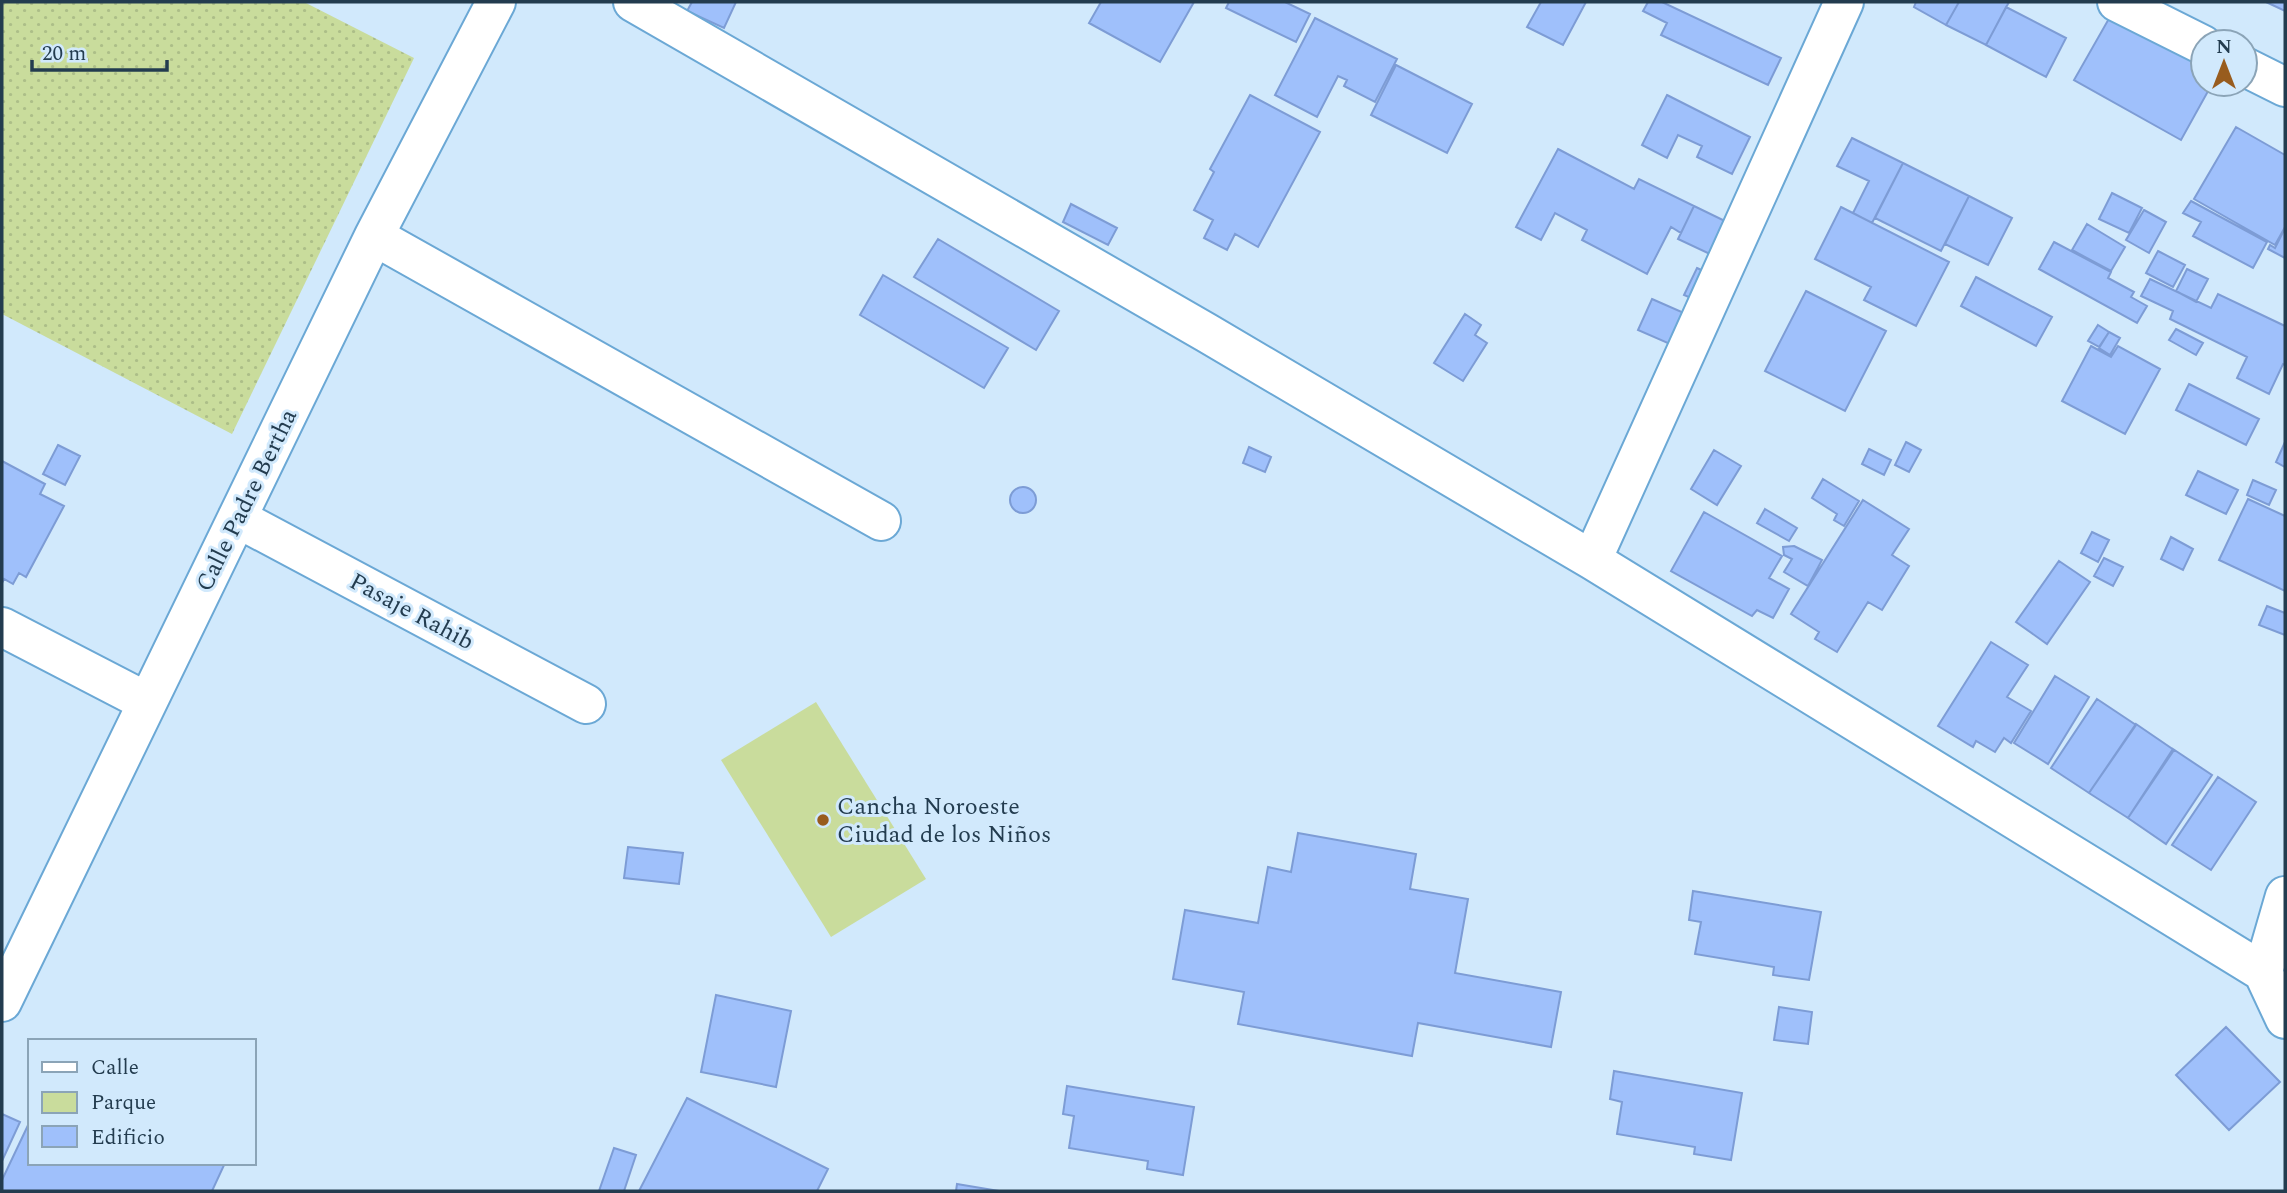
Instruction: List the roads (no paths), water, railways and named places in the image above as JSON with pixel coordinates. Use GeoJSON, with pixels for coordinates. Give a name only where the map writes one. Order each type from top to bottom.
{"type":"FeatureCollection","features":[{"type":"Feature","properties":{"kind":"street","name":"Calle Padre Bertha"},"geometry":{"type":"LineString","coordinates":[[2,1002],[374,236],[496,2]]}},
{"type":"Feature","properties":{"kind":"street"},"geometry":{"type":"LineString","coordinates":[[633,2],[1207,333],[1592,561],[2263,972],[2285,1019]]}},
{"type":"Feature","properties":{"kind":"street"},"geometry":{"type":"LineString","coordinates":[[1592,561],[1844,2]]}},
{"type":"Feature","properties":{"kind":"street"},"geometry":{"type":"LineString","coordinates":[[2117,2],[2189,38]]}},
{"type":"Feature","properties":{"kind":"street"},"geometry":{"type":"LineString","coordinates":[[2259,73],[2285,87]]}},
{"type":"Feature","properties":{"kind":"street"},"geometry":{"type":"LineString","coordinates":[[374,236],[881,521]]}},
{"type":"Feature","properties":{"kind":"street","name":"Pasaje Rahib"},"geometry":{"type":"LineString","coordinates":[[237,518],[586,704]]}},
{"type":"Feature","properties":{"kind":"street"},"geometry":{"type":"LineString","coordinates":[[2,627],[147,702]]}},
{"type":"Feature","properties":{"kind":"street"},"geometry":{"type":"LineString","coordinates":[[2263,972],[2285,896]]}},
{"type":"Feature","properties":{"kind":"place","name":"Cancha Noroeste Ciudad de los Niños"},"geometry":{"type":"Point","coordinates":[823,820]}}]}
